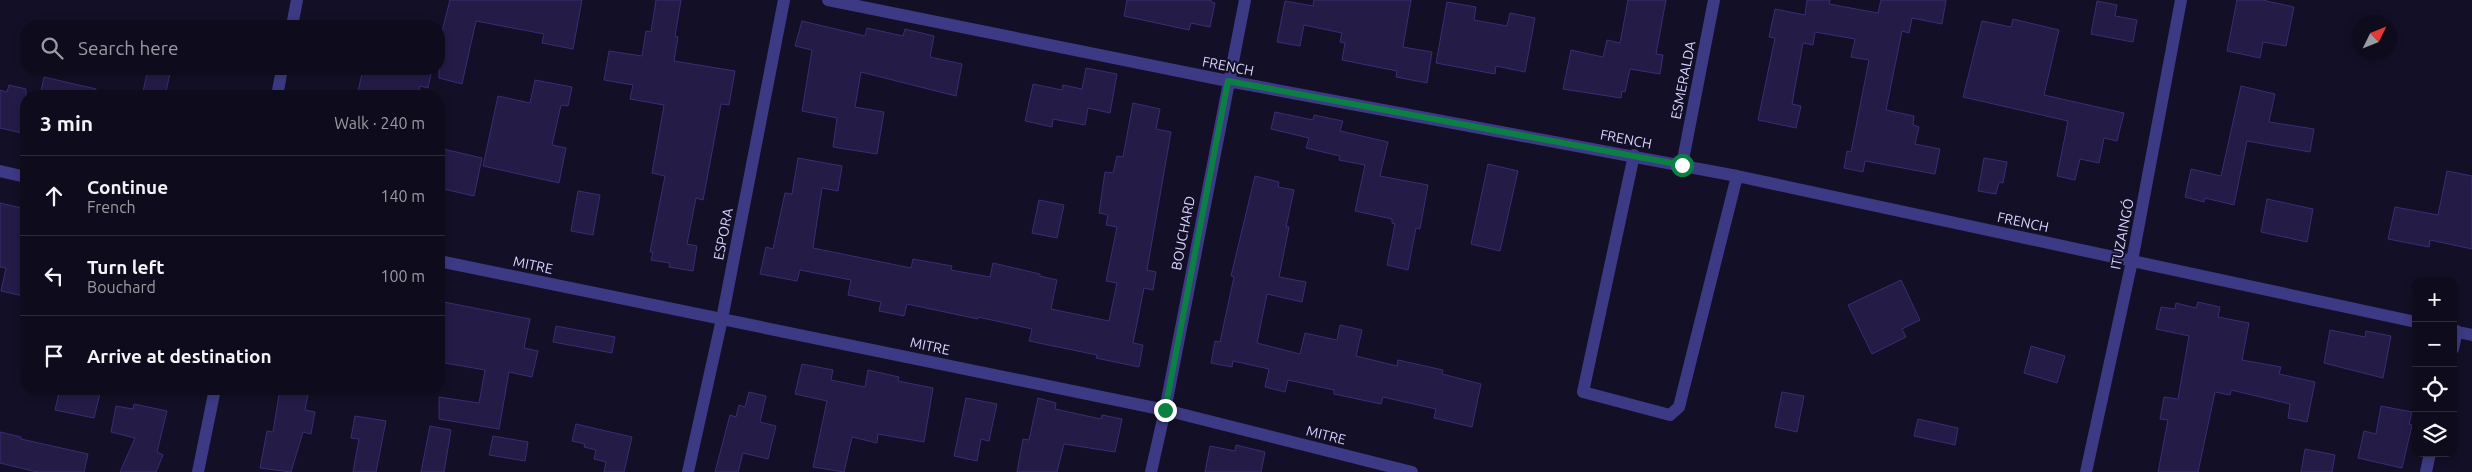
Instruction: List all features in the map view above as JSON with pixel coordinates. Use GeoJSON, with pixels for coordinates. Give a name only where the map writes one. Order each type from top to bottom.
{"type":"FeatureCollection","features":[{"type":"Feature","properties":{"kind":"street"},"geometry":{"type":"LineString","coordinates":[[293,20],[297,0]]}},
{"type":"Feature","properties":{"kind":"street","name":"ESPORA"},"geometry":{"type":"LineString","coordinates":[[688,472],[722,319],[784,0]]}},
{"type":"Feature","properties":{"kind":"street","name":"FRENCH"},"geometry":{"type":"LineString","coordinates":[[828,0],[1228,81],[1634,155],[2412,321]]}},
{"type":"Feature","properties":{"kind":"street","name":"BOUCHARD"},"geometry":{"type":"LineString","coordinates":[[1151,472],[1165,410],[1244,0]]}},
{"type":"Feature","properties":{"kind":"street","name":"ESMERALDA"},"geometry":{"type":"LineString","coordinates":[[1682,165],[1714,0]]}},
{"type":"Feature","properties":{"kind":"street","name":"ITUZAINGÓ"},"geometry":{"type":"LineString","coordinates":[[2086,472],[2132,261],[2181,0]]}},
{"type":"Feature","properties":{"kind":"street"},"geometry":{"type":"LineString","coordinates":[[277,90],[281,75]]}},
{"type":"Feature","properties":{"kind":"street"},"geometry":{"type":"LineString","coordinates":[[1634,155],[1583,392],[1670,415],[1679,407],[1737,176]]}},
{"type":"Feature","properties":{"kind":"street"},"geometry":{"type":"LineString","coordinates":[[0,171],[20,175]]}},
{"type":"Feature","properties":{"kind":"street","name":"MITRE"},"geometry":{"type":"LineString","coordinates":[[445,262],[1165,410],[1412,472]]}},
{"type":"Feature","properties":{"kind":"street"},"geometry":{"type":"LineString","coordinates":[[2457,331],[2472,334]]}},
{"type":"Feature","properties":{"kind":"street"},"geometry":{"type":"LineString","coordinates":[[198,472],[214,395]]}},
{"type":"Feature","properties":{"kind":"street"},"geometry":{"type":"LineString","coordinates":[[2426,472],[2429,457]]}},
{"type":"Feature","properties":{"kind":"building"},"geometry":{"type":"Polygon","coordinates":[[[450,0],[582,0],[573,49],[542,43],[544,34],[476,21],[462,84],[439,78],[439,75],[445,75],[445,20],[450,0]]]}},
{"type":"Feature","properties":{"kind":"building"},"geometry":{"type":"Polygon","coordinates":[[[656,0],[681,0],[675,36],[678,37],[674,61],[735,71],[729,105],[721,104],[703,200],[696,198],[687,244],[697,246],[693,271],[669,267],[670,263],[651,260],[653,252],[650,252],[665,176],[652,173],[664,105],[630,99],[633,85],[604,80],[609,51],[642,56],[646,31],[651,32],[656,0]]]}},
{"type":"Feature","properties":{"kind":"building"},"geometry":{"type":"Polygon","coordinates":[[[1127,0],[1211,0],[1211,2],[1215,3],[1210,27],[1191,23],[1189,30],[1124,16],[1127,0]]]}},
{"type":"Feature","properties":{"kind":"building"},"geometry":{"type":"Polygon","coordinates":[[[1314,0],[1411,0],[1403,47],[1432,52],[1427,83],[1396,77],[1397,71],[1342,60],[1345,43],[1340,42],[1342,33],[1304,25],[1300,46],[1277,42],[1285,1],[1313,6],[1314,0]]]}},
{"type":"Feature","properties":{"kind":"building"},"geometry":{"type":"Polygon","coordinates":[[[1628,0],[1666,0],[1656,54],[1663,55],[1660,74],[1630,69],[1625,92],[1622,91],[1621,98],[1563,89],[1571,50],[1603,57],[1607,40],[1620,43],[1628,0]]]}},
{"type":"Feature","properties":{"kind":"building"},"geometry":{"type":"Polygon","coordinates":[[[1807,0],[1830,0],[1829,4],[1878,13],[1881,0],[1946,0],[1942,24],[1912,18],[1909,33],[1902,31],[1886,110],[1914,116],[1913,125],[1919,127],[1915,144],[1940,149],[1935,174],[1865,161],[1863,172],[1844,168],[1847,151],[1851,152],[1869,60],[1851,57],[1855,39],[1815,32],[1813,45],[1803,43],[1792,104],[1801,106],[1796,128],[1758,120],[1775,38],[1769,37],[1775,9],[1805,15],[1807,0]]]}},
{"type":"Feature","properties":{"kind":"building"},"geometry":{"type":"Polygon","coordinates":[[[2237,0],[2262,0],[2294,7],[2286,46],[2263,42],[2260,58],[2227,51],[2237,0]]]}},
{"type":"Feature","properties":{"kind":"building"},"geometry":{"type":"Polygon","coordinates":[[[2097,1],[2117,5],[2115,16],[2137,20],[2133,42],[2091,34],[2097,1]]]}},
{"type":"Feature","properties":{"kind":"building"},"geometry":{"type":"Polygon","coordinates":[[[1447,2],[1476,7],[1474,20],[1507,26],[1510,13],[1535,18],[1525,72],[1496,66],[1495,74],[1436,63],[1447,2]]]}},
{"type":"Feature","properties":{"kind":"building"},"geometry":{"type":"Polygon","coordinates":[[[2013,19],[2059,30],[2044,95],[2124,113],[2117,141],[2104,138],[2099,163],[2080,159],[2075,180],[2057,176],[2068,121],[1963,97],[1982,21],[2011,27],[2013,19]]]}},
{"type":"Feature","properties":{"kind":"building"},"geometry":{"type":"Polygon","coordinates":[[[802,21],[865,36],[867,28],[903,36],[905,29],[934,36],[930,57],[962,64],[956,96],[861,72],[855,107],[884,112],[877,154],[833,147],[837,118],[802,111],[812,50],[795,46],[802,21]]]}},
{"type":"Feature","properties":{"kind":"building"},"geometry":{"type":"Polygon","coordinates":[[[1086,68],[1117,74],[1110,113],[1088,108],[1085,125],[1053,119],[1052,127],[1025,121],[1033,84],[1062,90],[1063,85],[1082,89],[1086,68]]]}},
{"type":"Feature","properties":{"kind":"building"},"geometry":{"type":"Polygon","coordinates":[[[147,75],[170,75],[166,90],[143,90],[147,75]]]}},
{"type":"Feature","properties":{"kind":"building"},"geometry":{"type":"Polygon","coordinates":[[[362,75],[431,75],[428,88],[420,86],[419,90],[358,90],[362,75]]]}},
{"type":"Feature","properties":{"kind":"building"},"geometry":{"type":"Polygon","coordinates":[[[44,77],[96,89],[96,90],[41,90],[44,77]]]}},
{"type":"Feature","properties":{"kind":"building"},"geometry":{"type":"Polygon","coordinates":[[[535,80],[572,87],[568,106],[561,105],[552,145],[566,148],[559,183],[483,166],[498,96],[530,103],[535,80]]]}},
{"type":"Feature","properties":{"kind":"building"},"geometry":{"type":"Polygon","coordinates":[[[9,85],[26,89],[20,90],[20,133],[0,128],[0,90],[7,92],[9,85]]]}},
{"type":"Feature","properties":{"kind":"building"},"geometry":{"type":"Polygon","coordinates":[[[2241,86],[2275,94],[2269,122],[2314,129],[2310,152],[2247,141],[2234,205],[2205,198],[2204,202],[2185,197],[2191,169],[2221,176],[2241,86]]]}},
{"type":"Feature","properties":{"kind":"building"},"geometry":{"type":"Polygon","coordinates":[[[1133,103],[1160,109],[1156,129],[1171,132],[1147,270],[1156,272],[1153,290],[1144,288],[1133,343],[1143,345],[1139,367],[1096,358],[1097,355],[1029,341],[1032,329],[978,317],[978,319],[907,304],[904,316],[879,311],[881,302],[848,295],[851,280],[800,270],[797,281],[760,274],[766,247],[773,249],[785,193],[792,194],[798,158],[842,166],[838,191],[822,188],[813,248],[911,268],[913,259],[952,266],[951,270],[990,277],[993,263],[1040,274],[1040,276],[1057,280],[1051,309],[1109,321],[1117,283],[1106,281],[1117,227],[1106,225],[1108,215],[1099,213],[1105,172],[1113,173],[1117,156],[1123,157],[1133,103]]]}},
{"type":"Feature","properties":{"kind":"building"},"geometry":{"type":"Polygon","coordinates":[[[1275,112],[1313,120],[1314,115],[1343,121],[1340,131],[1388,142],[1380,176],[1428,185],[1420,229],[1416,228],[1408,270],[1387,265],[1395,224],[1392,223],[1392,219],[1355,211],[1365,165],[1339,160],[1340,156],[1306,148],[1309,138],[1271,129],[1275,112]]]}},
{"type":"Feature","properties":{"kind":"building"},"geometry":{"type":"Polygon","coordinates":[[[445,149],[482,158],[474,196],[445,189],[445,149]]]}},
{"type":"Feature","properties":{"kind":"building"},"geometry":{"type":"Polygon","coordinates":[[[1984,158],[2007,162],[2003,183],[1999,182],[1996,194],[1978,191],[1984,158]]]}},
{"type":"Feature","properties":{"kind":"building"},"geometry":{"type":"Polygon","coordinates":[[[1488,164],[1518,171],[1500,251],[1471,244],[1488,164]]]}},
{"type":"Feature","properties":{"kind":"building"},"geometry":{"type":"Polygon","coordinates":[[[2447,171],[2472,176],[2472,249],[2430,240],[2429,247],[2388,239],[2395,207],[2438,215],[2447,171]]]}},
{"type":"Feature","properties":{"kind":"building"},"geometry":{"type":"Polygon","coordinates":[[[1255,176],[1279,182],[1278,187],[1294,190],[1286,227],[1289,227],[1279,277],[1306,282],[1302,302],[1267,294],[1257,343],[1300,354],[1305,333],[1337,340],[1340,325],[1362,330],[1356,356],[1397,366],[1398,360],[1443,370],[1442,374],[1481,384],[1472,427],[1434,418],[1436,409],[1383,397],[1381,404],[1334,394],[1334,390],[1288,380],[1285,392],[1265,387],[1269,369],[1233,361],[1232,367],[1211,363],[1215,341],[1220,342],[1234,277],[1231,276],[1255,176]]]}},
{"type":"Feature","properties":{"kind":"building"},"geometry":{"type":"Polygon","coordinates":[[[578,191],[600,195],[593,235],[571,231],[578,191]]]}},
{"type":"Feature","properties":{"kind":"building"},"geometry":{"type":"Polygon","coordinates":[[[2267,199],[2313,209],[2307,242],[2261,232],[2267,199]]]}},
{"type":"Feature","properties":{"kind":"building"},"geometry":{"type":"Polygon","coordinates":[[[1039,200],[1064,205],[1057,238],[1032,233],[1039,200]]]}},
{"type":"Feature","properties":{"kind":"building"},"geometry":{"type":"Polygon","coordinates":[[[0,203],[20,208],[20,295],[1,291],[6,268],[0,267],[0,203]]]}},
{"type":"Feature","properties":{"kind":"building"},"geometry":{"type":"Polygon","coordinates":[[[1901,280],[1920,320],[1902,329],[1906,337],[1872,354],[1848,305],[1901,280]]]}},
{"type":"Feature","properties":{"kind":"building"},"geometry":{"type":"Polygon","coordinates":[[[445,302],[530,319],[524,348],[538,351],[532,377],[509,372],[499,429],[439,419],[439,397],[479,403],[485,370],[445,363],[445,302]]]}},
{"type":"Feature","properties":{"kind":"building"},"geometry":{"type":"Polygon","coordinates":[[[2198,302],[2220,307],[2218,317],[2249,323],[2242,360],[2281,367],[2279,374],[2315,382],[2307,422],[2288,418],[2290,404],[2231,390],[2230,395],[2215,392],[2198,472],[2158,472],[2168,420],[2160,419],[2164,397],[2178,399],[2189,336],[2156,329],[2161,307],[2175,309],[2176,303],[2196,308],[2198,302]]]}},
{"type":"Feature","properties":{"kind":"building"},"geometry":{"type":"Polygon","coordinates":[[[556,326],[615,337],[612,353],[553,342],[556,326]]]}},
{"type":"Feature","properties":{"kind":"building"},"geometry":{"type":"Polygon","coordinates":[[[2330,330],[2365,337],[2366,331],[2391,336],[2383,378],[2324,363],[2330,330]]]}},
{"type":"Feature","properties":{"kind":"building"},"geometry":{"type":"Polygon","coordinates":[[[2031,346],[2065,356],[2057,383],[2024,373],[2031,346]]]}},
{"type":"Feature","properties":{"kind":"building"},"geometry":{"type":"Polygon","coordinates":[[[802,364],[833,370],[831,380],[865,387],[868,370],[899,377],[898,381],[933,388],[924,442],[878,434],[877,443],[852,437],[844,472],[813,467],[827,401],[795,394],[802,364]]]}},
{"type":"Feature","properties":{"kind":"building"},"geometry":{"type":"Polygon","coordinates":[[[749,392],[766,396],[760,422],[776,426],[768,459],[743,453],[738,472],[715,472],[730,415],[736,417],[739,405],[745,407],[749,392]]]}},
{"type":"Feature","properties":{"kind":"building"},"geometry":{"type":"Polygon","coordinates":[[[1782,392],[1804,396],[1797,432],[1775,427],[1782,392]]]}},
{"type":"Feature","properties":{"kind":"building"},"geometry":{"type":"Polygon","coordinates":[[[59,395],[100,395],[94,418],[55,410],[59,395]]]}},
{"type":"Feature","properties":{"kind":"building"},"geometry":{"type":"Polygon","coordinates":[[[279,395],[308,395],[305,410],[315,412],[311,434],[303,432],[291,472],[260,468],[267,431],[273,432],[279,395]]]}},
{"type":"Feature","properties":{"kind":"building"},"geometry":{"type":"Polygon","coordinates":[[[966,398],[997,404],[989,441],[981,439],[977,461],[954,456],[966,398]]]}},
{"type":"Feature","properties":{"kind":"building"},"geometry":{"type":"Polygon","coordinates":[[[1038,398],[1056,403],[1055,409],[1101,419],[1102,415],[1122,419],[1115,452],[1064,444],[1057,472],[1017,472],[1023,439],[1029,440],[1038,398]]]}},
{"type":"Feature","properties":{"kind":"building"},"geometry":{"type":"Polygon","coordinates":[[[134,404],[167,411],[157,452],[163,455],[156,472],[120,472],[135,438],[111,432],[116,406],[133,409],[134,404]]]}},
{"type":"Feature","properties":{"kind":"building"},"geometry":{"type":"Polygon","coordinates":[[[2381,406],[2412,412],[2409,424],[2412,425],[2402,468],[2358,458],[2364,431],[2376,434],[2381,406]]]}},
{"type":"Feature","properties":{"kind":"building"},"geometry":{"type":"Polygon","coordinates":[[[355,416],[386,421],[376,472],[353,472],[359,439],[351,438],[355,416]]]}},
{"type":"Feature","properties":{"kind":"building"},"geometry":{"type":"Polygon","coordinates":[[[1918,419],[1958,428],[1955,445],[1914,436],[1918,419]]]}},
{"type":"Feature","properties":{"kind":"building"},"geometry":{"type":"Polygon","coordinates":[[[576,424],[632,437],[624,472],[604,472],[606,462],[594,459],[596,450],[584,447],[585,444],[572,441],[576,424]]]}},
{"type":"Feature","properties":{"kind":"building"},"geometry":{"type":"Polygon","coordinates":[[[430,426],[451,430],[444,472],[421,472],[430,426]]]}},
{"type":"Feature","properties":{"kind":"building"},"geometry":{"type":"Polygon","coordinates":[[[0,432],[21,437],[21,439],[88,454],[84,472],[37,472],[0,463],[0,432]]]}},
{"type":"Feature","properties":{"kind":"building"},"geometry":{"type":"Polygon","coordinates":[[[493,436],[528,442],[525,461],[489,455],[493,436]]]}},
{"type":"Feature","properties":{"kind":"building"},"geometry":{"type":"Polygon","coordinates":[[[1236,445],[1265,452],[1261,472],[1205,472],[1210,446],[1235,451],[1236,445]]]}},
{"type":"Feature","properties":{"kind":"building"},"geometry":{"type":"Polygon","coordinates":[[[2305,449],[2335,455],[2332,472],[2301,472],[2305,449]]]}},
{"type":"Feature","properties":{"kind":"route"},"geometry":{"type":"LineString","coordinates":[[1165,410],[1228,81],[1682,165]]}}]}
